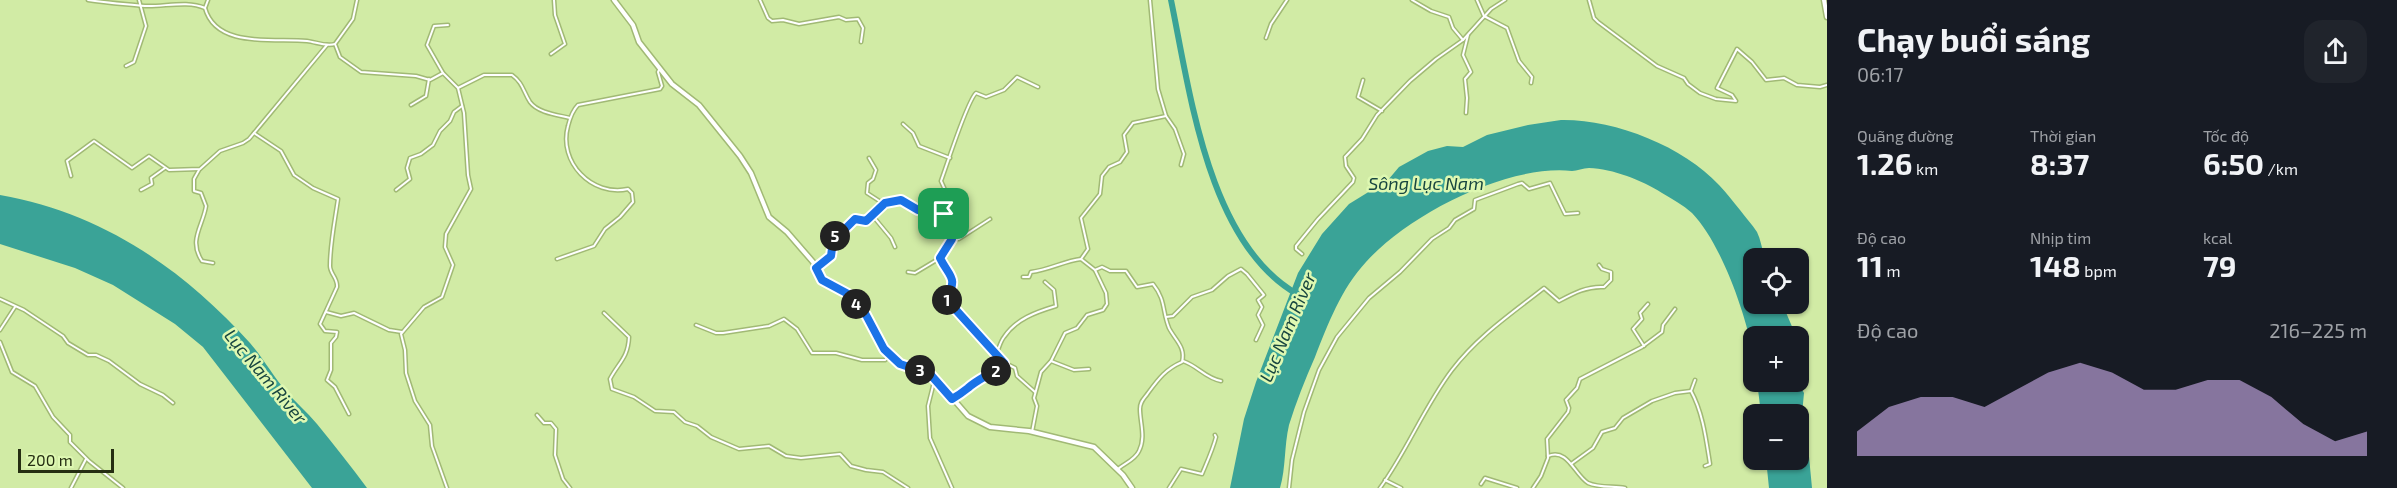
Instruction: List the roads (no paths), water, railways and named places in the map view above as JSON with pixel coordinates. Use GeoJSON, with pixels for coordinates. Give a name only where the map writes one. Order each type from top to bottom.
{"type":"FeatureCollection","features":[{"type":"Feature","properties":{"kind":"street"},"geometry":{"type":"LineString","coordinates":[[88,0],[140,5],[183,2],[205,8]]}},
{"type":"Feature","properties":{"kind":"street"},"geometry":{"type":"LineString","coordinates":[[126,66],[134,62],[146,26],[139,0]]}},
{"type":"Feature","properties":{"kind":"street"},"geometry":{"type":"LineString","coordinates":[[208,0],[205,8],[207,16],[215,25],[238,37],[327,45],[335,44],[353,19],[357,0]]}},
{"type":"Feature","properties":{"kind":"street"},"geometry":{"type":"LineString","coordinates":[[551,54],[565,44],[555,15],[554,0]]}},
{"type":"Feature","properties":{"kind":"street"},"geometry":{"type":"LineString","coordinates":[[614,0],[633,24],[639,42],[672,84],[699,105],[728,140],[751,173],[766,213],[787,232],[816,268],[822,280],[850,295],[866,315],[882,346],[900,364],[927,372],[935,378],[965,414],[987,426],[1032,432],[1092,446],[1118,469],[1132,488]]}},
{"type":"Feature","properties":{"kind":"street"},"geometry":{"type":"LineString","coordinates":[[760,0],[768,18],[772,21],[783,20],[797,24],[840,17],[846,20],[858,19],[863,28],[861,42]]}},
{"type":"Feature","properties":{"kind":"street"},"geometry":{"type":"LineString","coordinates":[[1150,0],[1158,90],[1166,116],[1175,129],[1184,154],[1181,165]]}},
{"type":"Feature","properties":{"kind":"street"},"geometry":{"type":"LineString","coordinates":[[1266,38],[1271,24],[1287,0]]}},
{"type":"Feature","properties":{"kind":"street"},"geometry":{"type":"LineString","coordinates":[[1412,0],[1431,11],[1449,17],[1453,28],[1463,40]]}},
{"type":"Feature","properties":{"kind":"street"},"geometry":{"type":"LineString","coordinates":[[1477,0],[1484,16],[1507,28],[1519,62],[1532,77],[1532,83]]}},
{"type":"Feature","properties":{"kind":"street"},"geometry":{"type":"LineString","coordinates":[[1302,254],[1296,246],[1353,182],[1354,176],[1346,166],[1345,157],[1362,139],[1382,111],[1415,76],[1463,40],[1484,16],[1505,0]]}},
{"type":"Feature","properties":{"kind":"street"},"geometry":{"type":"LineString","coordinates":[[1589,0],[1595,20],[1651,63],[1684,78],[1688,84],[1703,95],[1736,101],[1732,95],[1717,88],[1737,49],[1752,62],[1766,80],[1784,78],[1797,85],[1820,87],[1827,85]]}},
{"type":"Feature","properties":{"kind":"street"},"geometry":{"type":"LineString","coordinates":[[1824,0],[1827,17]]}},
{"type":"Feature","properties":{"kind":"street"},"geometry":{"type":"LineString","coordinates":[[402,332],[424,307],[441,297],[452,271],[452,261],[445,247],[446,234],[471,189],[468,175],[465,116],[458,88],[443,73],[427,47],[434,26],[448,25]]}},
{"type":"Feature","properties":{"kind":"street"},"geometry":{"type":"LineString","coordinates":[[1467,113],[1464,80],[1472,72],[1463,55],[1468,35]]}},
{"type":"Feature","properties":{"kind":"street"},"geometry":{"type":"LineString","coordinates":[[335,44],[340,57],[361,72],[429,79],[443,73]]}},
{"type":"Feature","properties":{"kind":"street"},"geometry":{"type":"LineString","coordinates":[[213,263],[202,261],[196,249],[196,232],[206,206],[201,194],[194,191],[195,178],[199,170],[217,153],[243,143],[254,133],[327,45]]}},
{"type":"Feature","properties":{"kind":"street"},"geometry":{"type":"LineString","coordinates":[[557,259],[594,246],[605,229],[633,202],[632,193],[628,189],[621,191],[604,189],[591,183],[578,172],[567,151],[566,131],[570,118],[578,105],[660,89],[662,86],[658,72],[660,68]]}},
{"type":"Feature","properties":{"kind":"street"},"geometry":{"type":"LineString","coordinates":[[458,88],[484,75],[512,75],[523,85],[530,102],[536,107],[570,118]]}},
{"type":"Feature","properties":{"kind":"street"},"geometry":{"type":"LineString","coordinates":[[952,239],[944,214],[950,201],[941,181],[962,120],[969,110],[970,100],[975,94],[986,97],[997,93],[1017,77],[1038,87]]}},
{"type":"Feature","properties":{"kind":"street"},"geometry":{"type":"LineString","coordinates":[[411,105],[426,96],[429,79]]}},
{"type":"Feature","properties":{"kind":"street"},"geometry":{"type":"LineString","coordinates":[[1363,80],[1358,97],[1382,111]]}},
{"type":"Feature","properties":{"kind":"street"},"geometry":{"type":"LineString","coordinates":[[396,190],[410,179],[407,168],[410,158],[421,154],[433,145],[454,112],[462,106]]}},
{"type":"Feature","properties":{"kind":"street"},"geometry":{"type":"LineString","coordinates":[[1082,259],[1088,249],[1082,218],[1100,194],[1102,176],[1109,167],[1120,162],[1127,152],[1124,135],[1133,123],[1166,116]]}},
{"type":"Feature","properties":{"kind":"street"},"geometry":{"type":"LineString","coordinates":[[903,124],[913,133],[919,146],[950,158]]}},
{"type":"Feature","properties":{"kind":"street"},"geometry":{"type":"LineString","coordinates":[[254,133],[281,152],[291,172],[298,178],[313,188],[338,199],[335,209],[330,268],[338,284],[320,320],[325,331],[337,333],[331,343],[331,370],[327,380],[334,387],[349,414]]}},
{"type":"Feature","properties":{"kind":"street"},"geometry":{"type":"LineString","coordinates":[[71,177],[66,163],[93,141],[132,168],[149,156],[165,168],[180,171],[199,170]]}},
{"type":"Feature","properties":{"kind":"street"},"geometry":{"type":"LineString","coordinates":[[869,158],[876,170],[873,179],[868,183],[867,193],[884,204]]}},
{"type":"Feature","properties":{"kind":"street"},"geometry":{"type":"LineString","coordinates":[[141,190],[152,184],[151,178],[165,168]]}},
{"type":"Feature","properties":{"kind":"street"},"geometry":{"type":"LineString","coordinates":[[1289,488],[1298,431],[1319,370],[1337,337],[1369,298],[1400,272],[1432,239],[1449,228],[1455,220],[1474,209],[1475,200],[1492,192],[1518,183],[1522,183],[1529,189],[1550,183],[1564,214],[1578,213]]}},
{"type":"Feature","properties":{"kind":"street"},"geometry":{"type":"LineString","coordinates":[[816,268],[831,256],[833,241],[838,232],[844,230],[855,219],[864,221],[884,204],[901,200],[918,210],[944,214]]}},
{"type":"Feature","properties":{"kind":"street"},"geometry":{"type":"LineString","coordinates":[[872,215],[891,238],[895,247]]}},
{"type":"Feature","properties":{"kind":"street"},"geometry":{"type":"LineString","coordinates":[[908,272],[915,273],[940,258],[952,239],[959,238],[990,219]]}},
{"type":"Feature","properties":{"kind":"street"},"geometry":{"type":"LineString","coordinates":[[940,258],[953,281],[953,289],[947,300],[1004,363],[1015,368],[1017,376],[1035,392]]}},
{"type":"Feature","properties":{"kind":"street"},"geometry":{"type":"LineString","coordinates":[[1023,277],[1029,277],[1031,272],[1045,270],[1062,262],[1082,259],[1095,270],[1106,293],[1106,308],[1087,315],[1077,328],[1065,333],[1051,361],[1041,372],[1034,398],[1037,406],[1032,432]]}},
{"type":"Feature","properties":{"kind":"street"},"geometry":{"type":"LineString","coordinates":[[1380,488],[1451,372],[1477,340],[1504,316],[1545,288],[1559,301],[1577,291],[1594,286],[1604,287],[1611,280],[1611,272],[1602,269],[1599,265]]}},
{"type":"Feature","properties":{"kind":"street"},"geometry":{"type":"LineString","coordinates":[[1095,270],[1103,267],[1110,271],[1126,271],[1137,287],[1153,284],[1162,296],[1170,330],[1181,346],[1183,361]]}},
{"type":"Feature","properties":{"kind":"street"},"geometry":{"type":"LineString","coordinates":[[1166,317],[1173,316],[1192,297],[1210,291],[1241,269],[1264,295],[1258,300],[1262,308],[1258,315],[1263,326],[1256,340]]}},
{"type":"Feature","properties":{"kind":"street"},"geometry":{"type":"LineString","coordinates":[[996,354],[1005,336],[1017,322],[1056,306],[1054,290],[1045,282]]}},
{"type":"Feature","properties":{"kind":"street"},"geometry":{"type":"LineString","coordinates":[[0,299],[51,328],[63,336],[68,343],[88,355],[96,355],[109,361],[140,384],[163,395],[173,403]]}},
{"type":"Feature","properties":{"kind":"street"},"geometry":{"type":"LineString","coordinates":[[1644,346],[1633,329],[1642,319],[1640,313],[1648,304]]}},
{"type":"Feature","properties":{"kind":"street"},"geometry":{"type":"LineString","coordinates":[[0,330],[15,307]]}},
{"type":"Feature","properties":{"kind":"street"},"geometry":{"type":"LineString","coordinates":[[1533,488],[1541,476],[1548,456],[1547,439],[1568,412],[1566,400],[1577,388],[1580,379],[1644,346],[1662,332],[1663,326],[1675,309]]}},
{"type":"Feature","properties":{"kind":"street"},"geometry":{"type":"LineString","coordinates":[[326,312],[341,316],[354,313],[389,330],[402,332]]}},
{"type":"Feature","properties":{"kind":"street"},"geometry":{"type":"LineString","coordinates":[[604,313],[629,337],[625,357],[618,364],[610,379],[612,389],[634,396],[653,410],[674,412],[685,422],[697,426],[707,435],[739,449],[769,446],[786,456],[801,458],[840,454],[851,466],[862,470],[884,471],[908,488]]}},
{"type":"Feature","properties":{"kind":"street"},"geometry":{"type":"LineString","coordinates":[[696,325],[716,333],[723,333],[769,326],[784,320],[797,329],[813,354],[836,353],[862,360],[885,360],[891,355]]}},
{"type":"Feature","properties":{"kind":"street"},"geometry":{"type":"LineString","coordinates":[[402,332],[406,373],[415,401],[430,425],[432,446],[447,488]]}},
{"type":"Feature","properties":{"kind":"street"},"geometry":{"type":"LineString","coordinates":[[0,342],[12,372],[35,386],[53,417],[70,435],[70,442],[123,488]]}},
{"type":"Feature","properties":{"kind":"street"},"geometry":{"type":"LineString","coordinates":[[1051,361],[1074,370],[1089,369]]}},
{"type":"Feature","properties":{"kind":"street"},"geometry":{"type":"LineString","coordinates":[[1118,469],[1130,461],[1140,449],[1143,433],[1141,401],[1160,375],[1183,361],[1193,364],[1206,376],[1221,381]]}},
{"type":"Feature","properties":{"kind":"street"},"geometry":{"type":"LineString","coordinates":[[952,399],[990,376],[1004,363]]}},
{"type":"Feature","properties":{"kind":"street"},"geometry":{"type":"LineString","coordinates":[[935,378],[928,406],[930,438],[952,488]]}},
{"type":"Feature","properties":{"kind":"street"},"geometry":{"type":"LineString","coordinates":[[1695,380],[1691,391],[1697,402],[1709,444],[1710,465],[1705,466]]}},
{"type":"Feature","properties":{"kind":"street"},"geometry":{"type":"LineString","coordinates":[[1571,464],[1593,448],[1602,432],[1617,427],[1623,418],[1652,401],[1669,397],[1675,393],[1691,391]]}},
{"type":"Feature","properties":{"kind":"street"},"geometry":{"type":"LineString","coordinates":[[537,415],[543,422],[551,423],[556,429],[555,455],[563,480],[570,488]]}},
{"type":"Feature","properties":{"kind":"street"},"geometry":{"type":"LineString","coordinates":[[1169,488],[1181,469],[1202,474],[1210,450],[1215,445],[1215,435]]}},
{"type":"Feature","properties":{"kind":"street"},"geometry":{"type":"LineString","coordinates":[[1548,456],[1560,454],[1589,483],[1608,488],[1625,488]]}},
{"type":"Feature","properties":{"kind":"street"},"geometry":{"type":"LineString","coordinates":[[71,488],[86,458]]}},
{"type":"Feature","properties":{"kind":"street"},"geometry":{"type":"LineString","coordinates":[[1481,484],[1485,478],[1517,488]]}},
{"type":"Feature","properties":{"kind":"street"},"geometry":{"type":"LineString","coordinates":[[1385,480],[1401,488]]}},
{"type":"Feature","properties":{"kind":"water","name":"Sông Lục Nam"},"geometry":{"type":"Polygon","coordinates":[[[1561,120],[1603,124],[1646,138],[1687,158],[1725,191],[1758,235],[1762,248],[1743,248],[1743,314],[1787,314],[1792,326],[1746,326],[1722,260],[1703,226],[1692,213],[1654,188],[1608,170],[1589,168],[1574,171],[1546,171],[1490,184],[1433,210],[1407,227],[1385,244],[1357,272],[1336,307],[1301,391],[1289,425],[1280,488],[1230,488],[1244,419],[1256,382],[1298,273],[1322,234],[1349,204],[1388,180],[1399,167],[1428,151],[1447,146],[1463,147],[1487,135],[1561,120]]]}},
{"type":"Feature","properties":{"kind":"water","name":"Lục Nam River"},"geometry":{"type":"Polygon","coordinates":[[[0,195],[37,203],[73,215],[106,230],[168,268],[197,291],[250,343],[281,385],[317,424],[367,488],[312,488],[203,347],[175,324],[113,285],[75,268],[0,244],[0,195]]]}},
{"type":"Feature","properties":{"kind":"water"},"geometry":{"type":"Polygon","coordinates":[[[1758,392],[1804,393],[1803,404],[1760,404],[1758,392]]]}},
{"type":"Feature","properties":{"kind":"water"},"geometry":{"type":"Polygon","coordinates":[[[1809,456],[1812,488],[1769,488],[1767,470],[1809,470],[1809,456]]]}},
{"type":"Feature","properties":{"kind":"waterway","name":"Lục Nam River"},"geometry":{"type":"LineString","coordinates":[[1171,0],[1196,120],[1223,203],[1242,239],[1267,270],[1297,294]]}}]}
